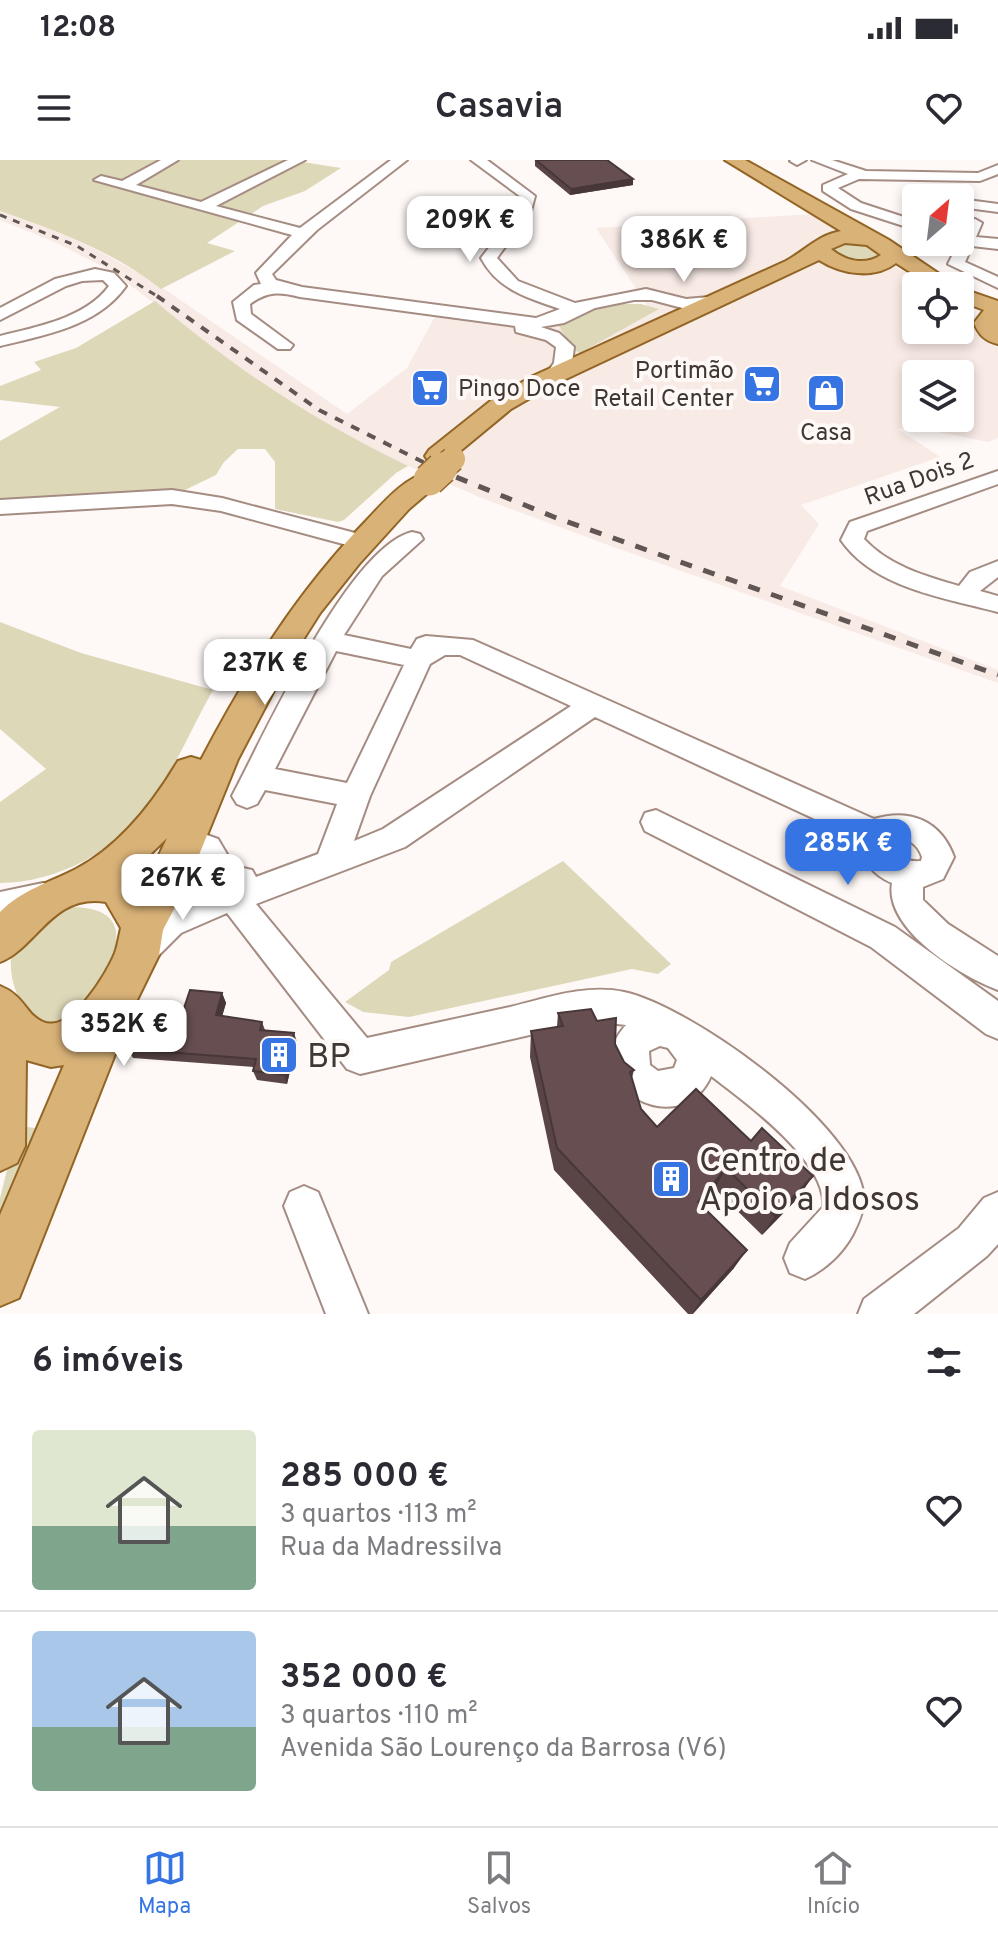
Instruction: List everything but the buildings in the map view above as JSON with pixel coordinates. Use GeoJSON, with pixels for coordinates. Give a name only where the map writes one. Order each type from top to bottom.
{"type":"FeatureCollection","features":[{"type":"Feature","properties":{"kind":"main road"},"geometry":{"type":"LineString","coordinates":[[720,160],[799,205],[822,228],[823,246],[831,259],[902,278]]}},
{"type":"Feature","properties":{"kind":"main road"},"geometry":{"type":"LineString","coordinates":[[733,160],[924,272]]}},
{"type":"Feature","properties":{"kind":"main road"},"geometry":{"type":"LineString","coordinates":[[0,1279],[114,999],[220,759],[274,659],[309,606],[368,535],[434,467],[502,404],[555,374],[823,246],[849,237],[869,240]]}},
{"type":"Feature","properties":{"kind":"main road"},"geometry":{"type":"LineString","coordinates":[[0,943],[7,930],[23,914],[82,888],[145,839],[171,808],[253,656],[291,601],[347,538],[434,467],[523,404],[637,344],[794,272],[888,261],[892,256],[890,250]]}},
{"type":"Feature","properties":{"kind":"main road"},"geometry":{"type":"LineString","coordinates":[[974,304],[995,320]]}},
{"type":"Feature","properties":{"kind":"main road"},"geometry":{"type":"LineString","coordinates":[[974,309],[995,320]]}},
{"type":"Feature","properties":{"kind":"main road"},"geometry":{"type":"LineString","coordinates":[[82,888],[122,891],[133,906],[139,942]]}},
{"type":"Feature","properties":{"kind":"main road"},"geometry":{"type":"LineString","coordinates":[[0,1007],[12,1027],[27,1041],[54,1045],[74,1039],[94,1024],[114,999]]}},
{"type":"Feature","properties":{"kind":"main road"},"geometry":{"type":"LineString","coordinates":[[0,1031],[3,1044],[0,1146]]}},
{"type":"Feature","properties":{"kind":"street"},"geometry":{"type":"LineString","coordinates":[[124,186],[171,160]]}},
{"type":"Feature","properties":{"kind":"street"},"geometry":{"type":"LineString","coordinates":[[203,207],[298,160]]}},
{"type":"Feature","properties":{"kind":"street"},"geometry":{"type":"LineString","coordinates":[[284,345],[243,316],[241,302],[264,273],[304,234],[336,206],[400,160]]}},
{"type":"Feature","properties":{"kind":"street"},"geometry":{"type":"LineString","coordinates":[[478,160],[528,196],[524,211],[489,258],[502,279],[529,284],[565,312]]}},
{"type":"Feature","properties":{"kind":"street"},"geometry":{"type":"LineString","coordinates":[[819,160],[864,175]]}},
{"type":"Feature","properties":{"kind":"street"},"geometry":{"type":"LineString","coordinates":[[902,220],[856,206],[828,188],[851,176],[994,175]]}},
{"type":"Feature","properties":{"kind":"street"},"geometry":{"type":"LineString","coordinates":[[101,180],[304,234]]}},
{"type":"Feature","properties":{"kind":"street"},"geometry":{"type":"LineString","coordinates":[[974,205],[998,208]]}},
{"type":"Feature","properties":{"kind":"street"},"geometry":{"type":"LineString","coordinates":[[974,242],[998,244]]}},
{"type":"Feature","properties":{"kind":"street"},"geometry":{"type":"LineString","coordinates":[[958,256],[956,264],[998,283]]}},
{"type":"Feature","properties":{"kind":"street"},"geometry":{"type":"LineString","coordinates":[[264,273],[269,283],[277,287]]}},
{"type":"Feature","properties":{"kind":"street"},"geometry":{"type":"LineString","coordinates":[[0,315],[65,279],[97,274],[108,277],[118,286],[114,295],[70,321],[0,341]]}},
{"type":"Feature","properties":{"kind":"street"},"geometry":{"type":"LineString","coordinates":[[247,295],[260,289],[277,287],[536,323],[565,312],[650,291],[677,304],[709,302]]}},
{"type":"Feature","properties":{"kind":"street"},"geometry":{"type":"LineString","coordinates":[[650,291],[665,314],[655,326]]}},
{"type":"Feature","properties":{"kind":"street"},"geometry":{"type":"LineString","coordinates":[[551,336],[565,312]]}},
{"type":"Feature","properties":{"kind":"street"},"geometry":{"type":"LineString","coordinates":[[501,325],[551,336],[565,346],[568,356],[555,374]]}},
{"type":"Feature","properties":{"kind":"street","name":"Rua Dois 2"},"geometry":{"type":"LineString","coordinates":[[967,594],[889,570],[862,554],[852,540],[858,527],[998,477]]}},
{"type":"Feature","properties":{"kind":"street"},"geometry":{"type":"LineString","coordinates":[[0,507],[172,497],[222,505],[347,538]]}},
{"type":"Feature","properties":{"kind":"street"},"geometry":{"type":"LineString","coordinates":[[355,796],[252,787],[356,592],[390,551],[412,539]]}},
{"type":"Feature","properties":{"kind":"street"},"geometry":{"type":"LineString","coordinates":[[998,568],[978,576],[967,594],[998,604]]}},
{"type":"Feature","properties":{"kind":"street"},"geometry":{"type":"LineString","coordinates":[[330,864],[355,796],[431,633]]}},
{"type":"Feature","properties":{"kind":"street"},"geometry":{"type":"LineString","coordinates":[[328,641],[419,659],[440,646],[464,646],[877,834]]}},
{"type":"Feature","properties":{"kind":"street"},"geometry":{"type":"LineString","coordinates":[[0,906],[82,888],[168,882],[230,888],[290,879],[394,838],[593,705]]}},
{"type":"Feature","properties":{"kind":"street"},"geometry":{"type":"LineString","coordinates":[[194,814],[198,835],[246,916],[360,1057],[590,1005],[623,1007],[642,1014],[730,1067],[774,1104],[829,1159],[839,1175],[845,1195],[842,1215],[834,1228],[805,1258]]}},
{"type":"Feature","properties":{"kind":"street"},"geometry":{"type":"LineString","coordinates":[[656,822],[883,937],[998,1022]]}},
{"type":"Feature","properties":{"kind":"street"},"geometry":{"type":"LineString","coordinates":[[890,826],[915,830],[931,841],[938,857],[935,866],[922,875],[909,875],[889,867],[880,858],[874,843],[877,834],[890,826]]}},
{"type":"Feature","properties":{"kind":"street"},"geometry":{"type":"LineString","coordinates":[[207,848],[229,863],[290,879]]}},
{"type":"Feature","properties":{"kind":"street"},"geometry":{"type":"LineString","coordinates":[[909,875],[905,893],[909,907],[923,923],[998,975]]}},
{"type":"Feature","properties":{"kind":"street"},"geometry":{"type":"LineString","coordinates":[[139,942],[230,888]]}},
{"type":"Feature","properties":{"kind":"street"},"geometry":{"type":"LineString","coordinates":[[304,1206],[347,1314]]}},
{"type":"Feature","properties":{"kind":"street"},"geometry":{"type":"LineString","coordinates":[[879,1314],[973,1242],[998,1212]]}},
{"type":"Feature","properties":{"kind":"shaded area"},"geometry":{"type":"Polygon","coordinates":[[[0,160],[290,160],[341,168],[305,191],[263,206],[207,243],[235,251],[161,289],[104,253],[0,211],[0,160]]]}},
{"type":"Feature","properties":{"kind":"shaded area"},"geometry":{"type":"Polygon","coordinates":[[[0,211],[95,249],[148,278],[347,414],[407,368],[440,307],[584,327],[652,313],[596,228],[811,214],[905,272],[902,272],[902,344],[974,344],[974,312],[979,329],[976,333],[998,345],[998,438],[988,442],[938,432],[974,432],[974,360],[902,360],[902,429],[898,429],[940,457],[801,505],[819,524],[780,586],[998,670],[998,683],[608,545],[479,497],[399,462],[350,438],[271,392],[113,272],[57,243],[0,220],[0,211]]]}},
{"type":"Feature","properties":{"kind":"shaded area"},"geometry":{"type":"Polygon","coordinates":[[[845,242],[864,243],[883,255],[864,263],[837,257],[831,249],[845,242]]]}},
{"type":"Feature","properties":{"kind":"shaded area"},"geometry":{"type":"Polygon","coordinates":[[[155,301],[276,392],[408,466],[338,522],[275,509],[275,462],[265,449],[238,449],[216,475],[185,490],[0,500],[0,441],[60,407],[0,400],[0,386],[41,370],[34,362],[76,348],[155,301]]]}},
{"type":"Feature","properties":{"kind":"shaded area"},"geometry":{"type":"Polygon","coordinates":[[[641,304],[659,309],[580,353],[572,349],[559,326],[581,308],[641,304]]]}},
{"type":"Feature","properties":{"kind":"shaded area"},"geometry":{"type":"Polygon","coordinates":[[[0,622],[81,653],[213,690],[160,790],[122,835],[104,849],[64,870],[43,877],[0,883],[0,802],[46,769],[0,729],[0,622]]]}},
{"type":"Feature","properties":{"kind":"shaded area"},"geometry":{"type":"Polygon","coordinates":[[[563,861],[671,964],[658,974],[632,969],[409,1017],[363,1012],[345,1002],[389,970],[391,962],[563,861]]]}},
{"type":"Feature","properties":{"kind":"shaded area"},"geometry":{"type":"Polygon","coordinates":[[[73,907],[103,913],[111,920],[116,939],[114,951],[99,986],[85,1006],[68,1017],[42,1024],[27,1010],[17,994],[11,956],[56,911],[73,907]]]}},
{"type":"Feature","properties":{"kind":"shaded area"},"geometry":{"type":"Polygon","coordinates":[[[18,1126],[44,1129],[0,1231],[0,1198],[18,1126]]]}},
{"type":"Feature","properties":{"kind":"railway"},"geometry":{"type":"LineString","coordinates":[[0,215],[77,246],[159,297]]}},
{"type":"Feature","properties":{"kind":"railway"},"geometry":{"type":"LineString","coordinates":[[159,297],[319,410],[439,470]]}},
{"type":"Feature","properties":{"kind":"railway"},"geometry":{"type":"LineString","coordinates":[[434,468],[554,517],[998,675]]}},
{"type":"Feature","properties":{"kind":"place","name":"Portimão Retail Center"},"geometry":{"type":"Point","coordinates":[762,384]}},
{"type":"Feature","properties":{"kind":"place","name":"Pingo Doce"},"geometry":{"type":"Point","coordinates":[430,388]}},
{"type":"Feature","properties":{"kind":"place","name":"Casa"},"geometry":{"type":"Point","coordinates":[826,393]}},
{"type":"Feature","properties":{"kind":"place","name":"BP"},"geometry":{"type":"Point","coordinates":[279,1055]}},
{"type":"Feature","properties":{"kind":"place","name":"Centro de Apoio a Idosos"},"geometry":{"type":"Point","coordinates":[671,1179]}}]}
